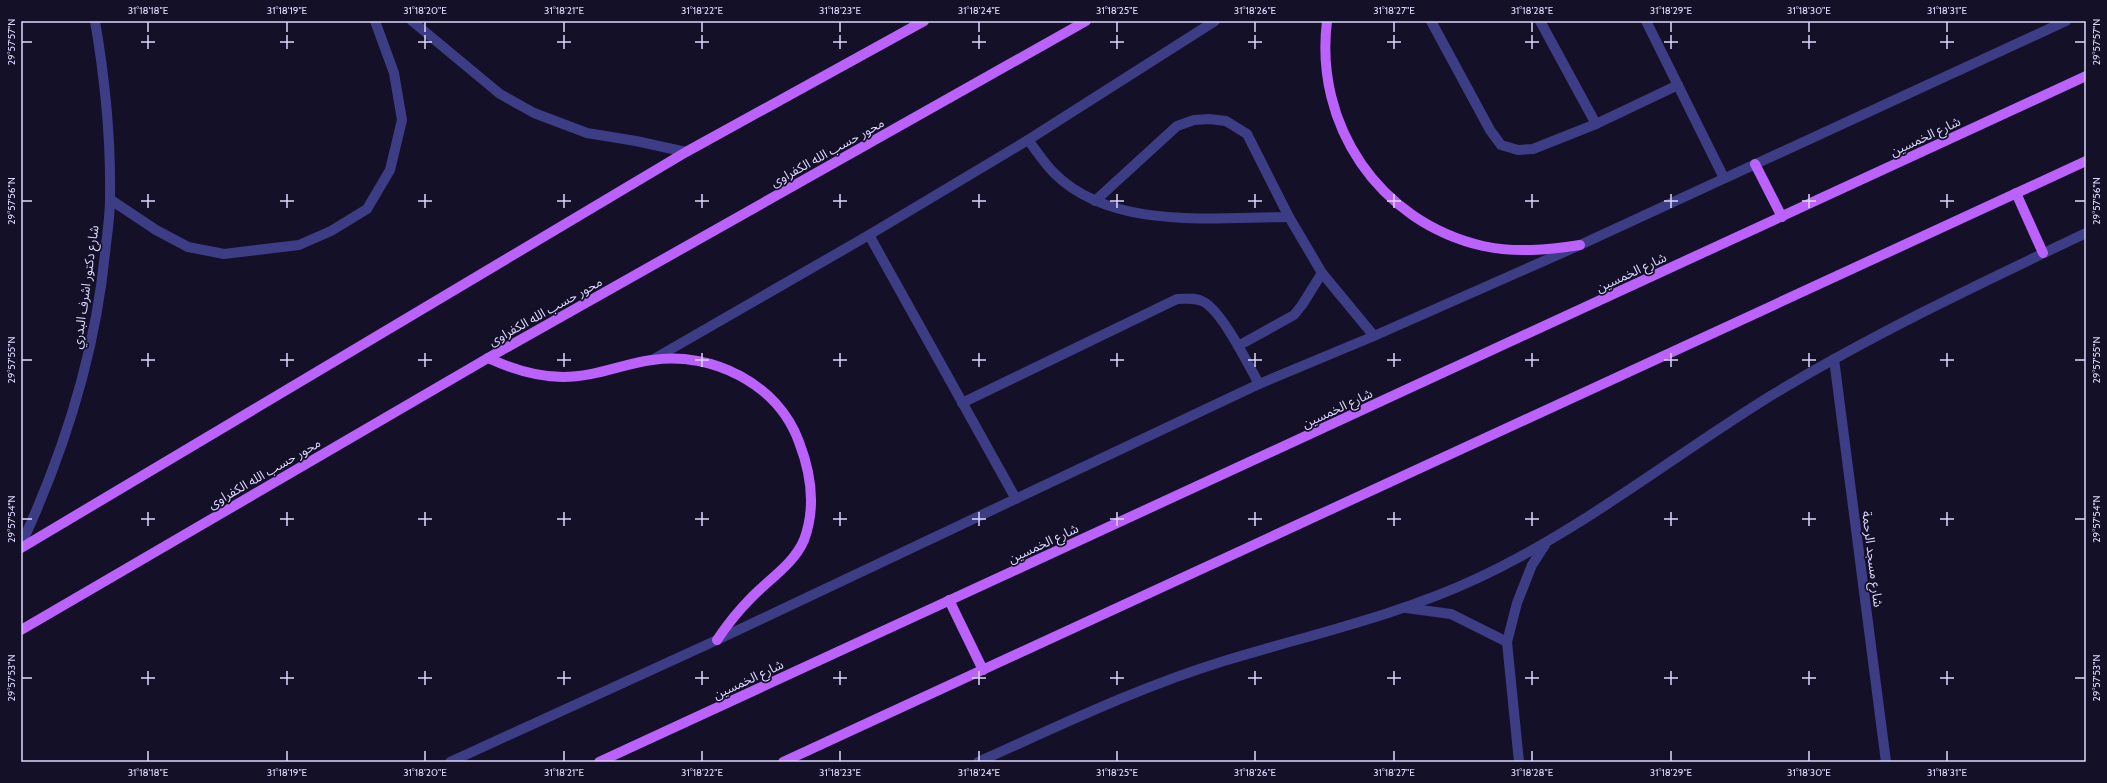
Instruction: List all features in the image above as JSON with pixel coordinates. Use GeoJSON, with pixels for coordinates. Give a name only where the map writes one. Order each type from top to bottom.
{"type":"FeatureCollection","features":[{"type":"Feature","properties":{"kind":"main road"},"geometry":{"type":"LineString","coordinates":[[21,546],[686,152],[924,21]]}},
{"type":"Feature","properties":{"kind":"main road","name":"محور حسب الله الكفراوى"},"geometry":{"type":"LineString","coordinates":[[21,630],[488,358],[1086,21]]}},
{"type":"Feature","properties":{"kind":"main road"},"geometry":{"type":"LineString","coordinates":[[1327,21],[1324,39],[1326,70],[1331,100],[1341,128],[1355,155],[1374,181],[1397,204],[1429,225],[1453,237],[1483,246],[1515,250],[1548,250],[1580,245]]}},
{"type":"Feature","properties":{"kind":"main road","name":"شارع الخمسين"},"geometry":{"type":"LineString","coordinates":[[599,762],[2086,76]]}},
{"type":"Feature","properties":{"kind":"main road"},"geometry":{"type":"LineString","coordinates":[[783,762],[2086,161]]}},
{"type":"Feature","properties":{"kind":"main road"},"geometry":{"type":"LineString","coordinates":[[1755,164],[1782,217]]}},
{"type":"Feature","properties":{"kind":"main road"},"geometry":{"type":"LineString","coordinates":[[2016,193],[2043,253]]}},
{"type":"Feature","properties":{"kind":"main road"},"geometry":{"type":"LineString","coordinates":[[488,358],[518,370],[537,375],[563,377],[607,372],[652,360],[677,358],[701,361],[725,368],[747,380],[767,395],[783,413],[797,436],[806,461],[811,494],[810,514],[804,541],[788,563],[751,597],[717,640]]}},
{"type":"Feature","properties":{"kind":"main road"},"geometry":{"type":"LineString","coordinates":[[949,600],[983,670]]}},
{"type":"Feature","properties":{"kind":"street","name":"شارع دكتور اشرف البدري"},"geometry":{"type":"LineString","coordinates":[[21,546],[44,496],[64,442],[81,387],[98,309],[110,200],[104,86],[95,21]]}},
{"type":"Feature","properties":{"kind":"street"},"geometry":{"type":"LineString","coordinates":[[110,200],[156,230],[188,247],[224,254],[299,245],[331,231],[367,209],[390,170],[402,120],[394,73],[375,21]]}},
{"type":"Feature","properties":{"kind":"street"},"geometry":{"type":"LineString","coordinates":[[412,21],[500,94],[534,113],[587,133],[636,141],[686,152]]}},
{"type":"Feature","properties":{"kind":"street"},"geometry":{"type":"LineString","coordinates":[[652,360],[869,235],[1028,140],[1215,21]]}},
{"type":"Feature","properties":{"kind":"street"},"geometry":{"type":"LineString","coordinates":[[1431,21],[1490,130],[1501,145],[1518,150],[1533,149],[1596,124],[1678,85]]}},
{"type":"Feature","properties":{"kind":"street"},"geometry":{"type":"LineString","coordinates":[[1540,21],[1596,124]]}},
{"type":"Feature","properties":{"kind":"street"},"geometry":{"type":"LineString","coordinates":[[1646,21],[1724,178]]}},
{"type":"Feature","properties":{"kind":"street"},"geometry":{"type":"LineString","coordinates":[[450,762],[717,640],[1259,384],[1374,336],[1580,245],[2066,21]]}},
{"type":"Feature","properties":{"kind":"street"},"geometry":{"type":"LineString","coordinates":[[1095,201],[1177,126],[1194,120],[1209,119],[1226,121],[1247,134],[1289,217],[1322,273],[1374,336]]}},
{"type":"Feature","properties":{"kind":"street"},"geometry":{"type":"LineString","coordinates":[[1028,140],[1054,173],[1095,201],[1134,214],[1166,217],[1289,217]]}},
{"type":"Feature","properties":{"kind":"street"},"geometry":{"type":"LineString","coordinates":[[978,762],[1153,685],[1224,661],[1404,608],[1476,580],[1545,545],[1602,509],[1716,431],[1834,359],[1961,292],[2086,233]]}},
{"type":"Feature","properties":{"kind":"street"},"geometry":{"type":"LineString","coordinates":[[869,235],[1016,499]]}},
{"type":"Feature","properties":{"kind":"street"},"geometry":{"type":"LineString","coordinates":[[1238,346],[1294,315],[1302,306],[1322,273]]}},
{"type":"Feature","properties":{"kind":"street"},"geometry":{"type":"LineString","coordinates":[[962,403],[1177,299],[1193,298],[1204,302],[1212,308],[1238,346],[1259,384]]}},
{"type":"Feature","properties":{"kind":"street","name":"شارع مسجد الرحمة"},"geometry":{"type":"LineString","coordinates":[[1834,359],[1886,762]]}},
{"type":"Feature","properties":{"kind":"street"},"geometry":{"type":"LineString","coordinates":[[1520,762],[1507,642],[1517,603],[1532,565],[1545,545]]}},
{"type":"Feature","properties":{"kind":"street"},"geometry":{"type":"LineString","coordinates":[[1404,608],[1451,614],[1507,642]]}}]}
